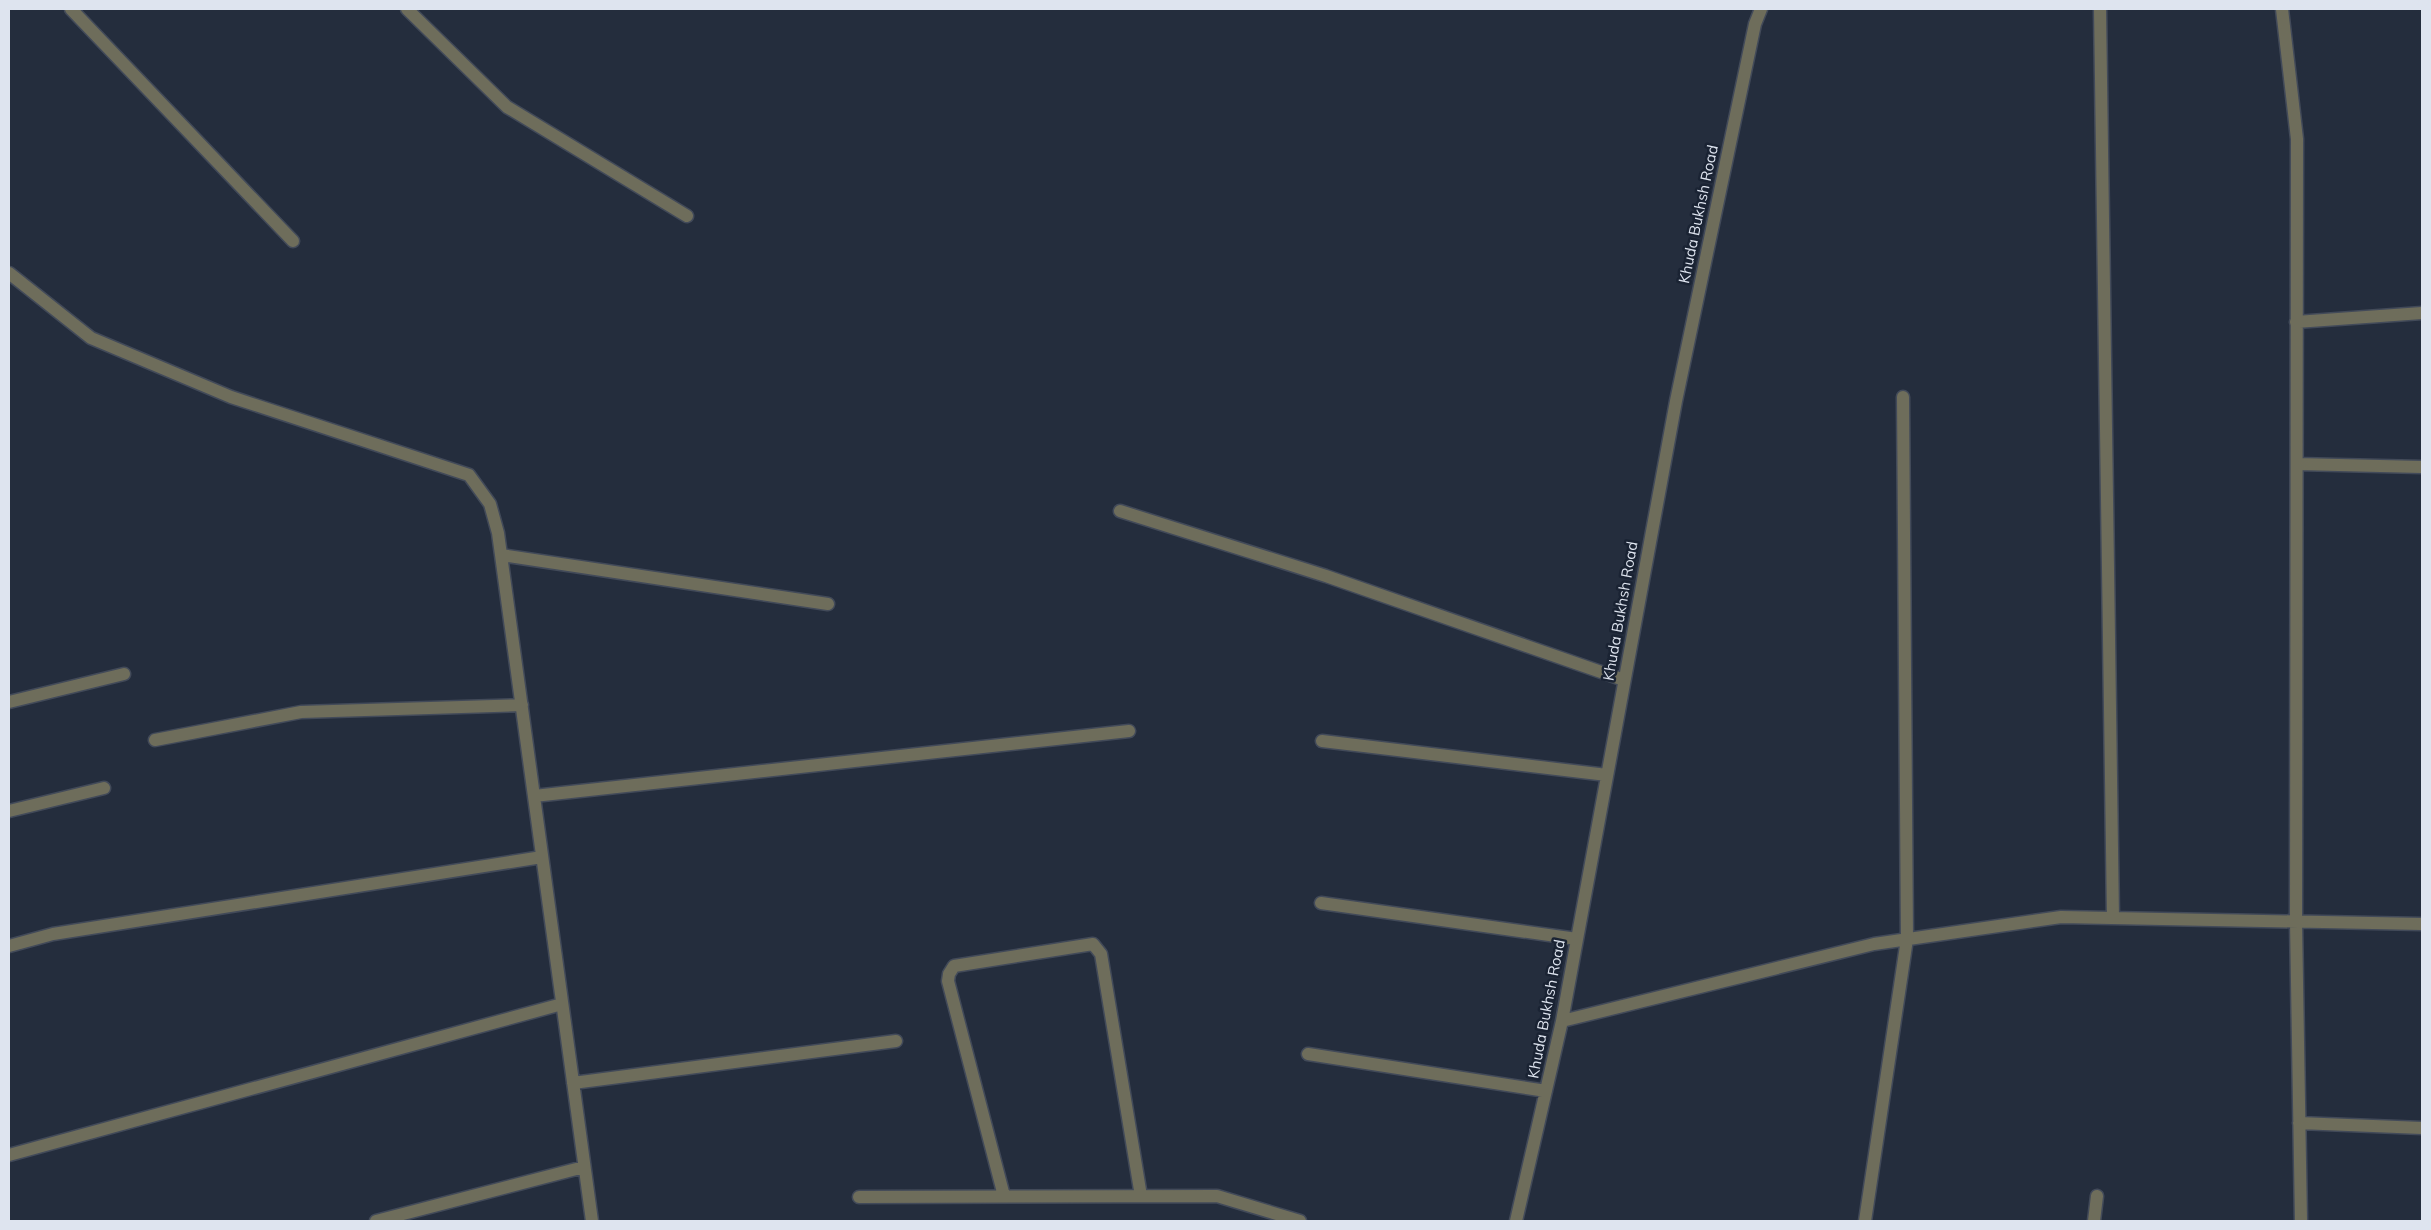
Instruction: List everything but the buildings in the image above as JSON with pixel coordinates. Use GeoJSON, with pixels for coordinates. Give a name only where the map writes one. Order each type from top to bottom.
{"type":"FeatureCollection","features":[{"type":"Feature","properties":{"kind":"street"},"geometry":{"type":"LineString","coordinates":[[71,9],[293,241]]}},
{"type":"Feature","properties":{"kind":"street"},"geometry":{"type":"LineString","coordinates":[[407,9],[507,106],[687,216]]}},
{"type":"Feature","properties":{"kind":"street","name":"Khuda Bukhsh Road"},"geometry":{"type":"LineString","coordinates":[[1516,1221],[1562,1022],[1676,401],[1754,24],[1761,9]]}},
{"type":"Feature","properties":{"kind":"street"},"geometry":{"type":"LineString","coordinates":[[2100,9],[2113,918]]}},
{"type":"Feature","properties":{"kind":"street"},"geometry":{"type":"LineString","coordinates":[[2282,9],[2297,139],[2296,922],[2301,1221]]}},
{"type":"Feature","properties":{"kind":"street"},"geometry":{"type":"LineString","coordinates":[[9,274],[91,338],[231,397],[469,475],[490,504],[501,555],[592,1221]]}},
{"type":"Feature","properties":{"kind":"street"},"geometry":{"type":"LineString","coordinates":[[2296,322],[2422,313]]}},
{"type":"Feature","properties":{"kind":"street"},"geometry":{"type":"LineString","coordinates":[[1866,1221],[1908,939],[1903,397]]}},
{"type":"Feature","properties":{"kind":"street"},"geometry":{"type":"LineString","coordinates":[[2297,464],[2422,467]]}},
{"type":"Feature","properties":{"kind":"street"},"geometry":{"type":"LineString","coordinates":[[1120,511],[1326,576],[1624,680]]}},
{"type":"Feature","properties":{"kind":"street"},"geometry":{"type":"LineString","coordinates":[[501,555],[828,604]]}},
{"type":"Feature","properties":{"kind":"street"},"geometry":{"type":"LineString","coordinates":[[9,702],[124,674]]}},
{"type":"Feature","properties":{"kind":"street"},"geometry":{"type":"LineString","coordinates":[[155,740],[301,712],[522,705]]}},
{"type":"Feature","properties":{"kind":"street"},"geometry":{"type":"LineString","coordinates":[[534,796],[1130,731]]}},
{"type":"Feature","properties":{"kind":"street"},"geometry":{"type":"LineString","coordinates":[[1322,741],[1607,775]]}},
{"type":"Feature","properties":{"kind":"street"},"geometry":{"type":"LineString","coordinates":[[9,811],[104,788]]}},
{"type":"Feature","properties":{"kind":"street"},"geometry":{"type":"LineString","coordinates":[[9,946],[53,934],[542,857]]}},
{"type":"Feature","properties":{"kind":"street"},"geometry":{"type":"LineString","coordinates":[[1321,903],[1577,939]]}},
{"type":"Feature","properties":{"kind":"street"},"geometry":{"type":"LineString","coordinates":[[1562,1022],[1874,944],[2061,917],[2422,924]]}},
{"type":"Feature","properties":{"kind":"street"},"geometry":{"type":"LineString","coordinates":[[1004,1196],[948,981],[948,974],[954,966],[1092,944],[1101,954],[1141,1196]]}},
{"type":"Feature","properties":{"kind":"street"},"geometry":{"type":"LineString","coordinates":[[9,1156],[562,1004]]}},
{"type":"Feature","properties":{"kind":"street"},"geometry":{"type":"LineString","coordinates":[[573,1083],[896,1042]]}},
{"type":"Feature","properties":{"kind":"street"},"geometry":{"type":"LineString","coordinates":[[1308,1054],[1546,1091]]}},
{"type":"Feature","properties":{"kind":"street"},"geometry":{"type":"LineString","coordinates":[[2299,1123],[2422,1128]]}},
{"type":"Feature","properties":{"kind":"street"},"geometry":{"type":"LineString","coordinates":[[376,1221],[584,1168]]}},
{"type":"Feature","properties":{"kind":"street"},"geometry":{"type":"LineString","coordinates":[[859,1197],[1217,1196],[1300,1221]]}},
{"type":"Feature","properties":{"kind":"street"},"geometry":{"type":"LineString","coordinates":[[2094,1221],[2097,1196]]}}]}
